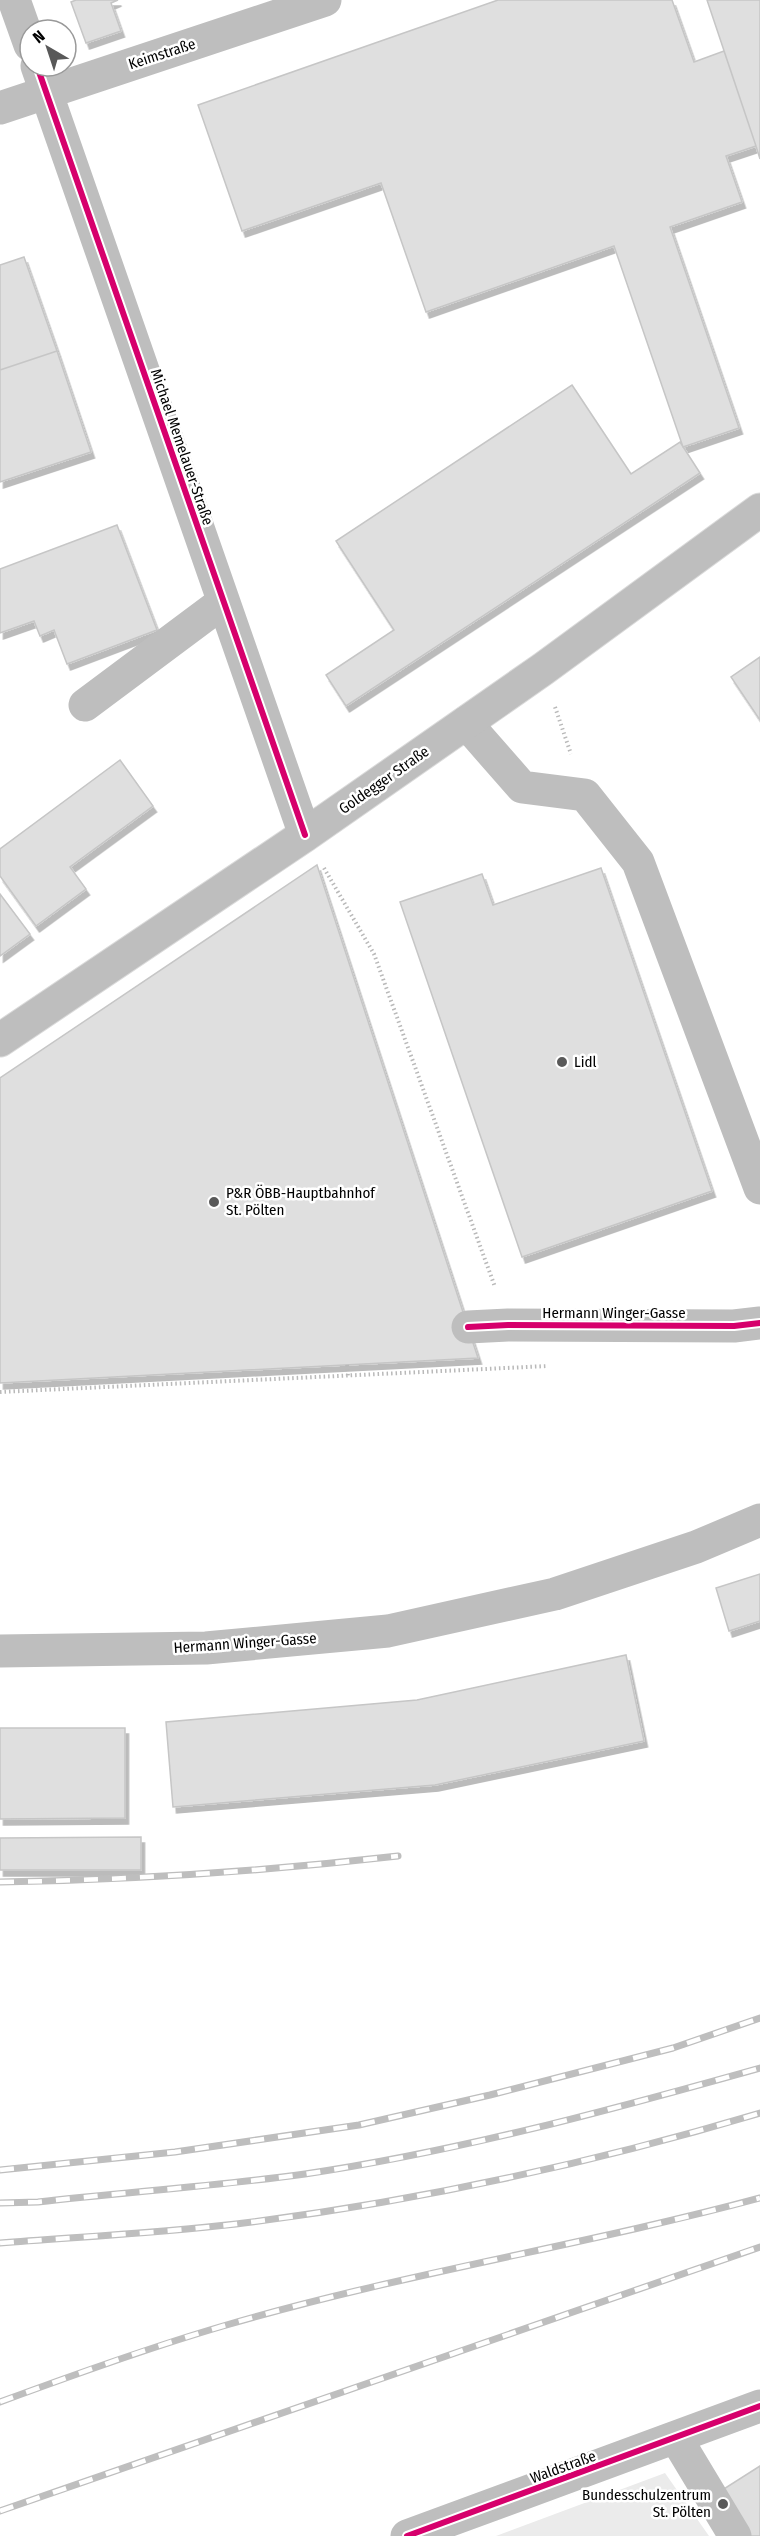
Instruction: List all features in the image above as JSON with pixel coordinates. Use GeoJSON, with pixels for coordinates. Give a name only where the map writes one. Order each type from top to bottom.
{"type":"FeatureCollection","features":[{"type":"Feature","properties":{"kind":"street"},"geometry":{"type":"LineString","coordinates":[[14,0],[20,18]]}},
{"type":"Feature","properties":{"kind":"street","name":"Keimstraße"},"geometry":{"type":"LineString","coordinates":[[0,108],[42,79],[325,0]]}},
{"type":"Feature","properties":{"kind":"street","name":"Michael Memelauer-Straße"},"geometry":{"type":"LineString","coordinates":[[42,79],[305,836]]}},
{"type":"Feature","properties":{"kind":"street","name":"Goldegger Straße"},"geometry":{"type":"LineString","coordinates":[[0,1040],[305,836],[543,669],[760,510]]}},
{"type":"Feature","properties":{"kind":"street"},"geometry":{"type":"LineString","coordinates":[[85,705],[223,602]]}},
{"type":"Feature","properties":{"kind":"street"},"geometry":{"type":"LineString","coordinates":[[466,723],[522,787],[585,795],[638,862],[760,1188]]}},
{"type":"Feature","properties":{"kind":"street","name":"Hermann Winger-Gasse"},"geometry":{"type":"LineString","coordinates":[[468,1327],[508,1325],[734,1326],[760,1323]]}},
{"type":"Feature","properties":{"kind":"street","name":"Hermann Winger-Gasse"},"geometry":{"type":"LineString","coordinates":[[0,1651],[206,1648],[388,1631],[555,1594],[696,1547],[760,1520]]}},
{"type":"Feature","properties":{"kind":"street","name":"Waldstraße"},"geometry":{"type":"LineString","coordinates":[[407,2536],[760,2406]]}},
{"type":"Feature","properties":{"kind":"street"},"geometry":{"type":"LineString","coordinates":[[676,2438],[735,2536]]}},
{"type":"Feature","properties":{"kind":"path"},"geometry":{"type":"LineString","coordinates":[[543,669],[585,795]]}},
{"type":"Feature","properties":{"kind":"path"},"geometry":{"type":"LineString","coordinates":[[305,836],[374,954],[508,1325],[516,1369]]}},
{"type":"Feature","properties":{"kind":"path"},"geometry":{"type":"LineString","coordinates":[[346,1365],[348,1377]]}},
{"type":"Feature","properties":{"kind":"path"},"geometry":{"type":"LineString","coordinates":[[0,1392],[552,1366]]}},
{"type":"Feature","properties":{"kind":"shaded area"},"geometry":{"type":"Polygon","coordinates":[[[665,2473],[709,2536],[496,2536],[665,2473]]]}},
{"type":"Feature","properties":{"kind":"building"},"geometry":{"type":"Polygon","coordinates":[[[118,0],[111,3],[121,31],[86,43],[71,2],[118,0]]]}},
{"type":"Feature","properties":{"kind":"building"},"geometry":{"type":"Polygon","coordinates":[[[498,0],[672,0],[694,62],[724,51],[756,146],[726,156],[742,202],[670,227],[739,428],[683,447],[614,246],[426,312],[381,183],[242,231],[198,105],[498,0]]]}},
{"type":"Feature","properties":{"kind":"building"},"geometry":{"type":"Polygon","coordinates":[[[707,0],[760,0],[760,159],[756,146],[707,0]]]}},
{"type":"Feature","properties":{"kind":"building"},"geometry":{"type":"Polygon","coordinates":[[[24,257],[57,351],[0,370],[0,265],[24,257]]]}},
{"type":"Feature","properties":{"kind":"building"},"geometry":{"type":"Polygon","coordinates":[[[57,351],[91,452],[0,482],[0,370],[57,351]]]}},
{"type":"Feature","properties":{"kind":"building"},"geometry":{"type":"Polygon","coordinates":[[[572,385],[631,474],[680,442],[700,473],[346,706],[326,675],[394,630],[336,541],[572,385]]]}},
{"type":"Feature","properties":{"kind":"building"},"geometry":{"type":"Polygon","coordinates":[[[117,525],[157,630],[67,664],[54,630],[40,636],[34,621],[0,633],[0,569],[117,525]]]}},
{"type":"Feature","properties":{"kind":"building"},"geometry":{"type":"Polygon","coordinates":[[[760,657],[760,720],[731,677],[760,657]]]}},
{"type":"Feature","properties":{"kind":"building"},"geometry":{"type":"Polygon","coordinates":[[[120,760],[153,806],[70,867],[86,889],[36,926],[0,876],[0,849],[120,760]]]}},
{"type":"Feature","properties":{"kind":"building","name":"P&R ÖBB-Hauptbahnhof St. Pölten"},"geometry":{"type":"Polygon","coordinates":[[[317,865],[478,1358],[0,1383],[0,1078],[317,865]]]}},
{"type":"Feature","properties":{"kind":"building","name":"Lidl"},"geometry":{"type":"Polygon","coordinates":[[[601,868],[712,1191],[522,1257],[400,902],[482,874],[493,905],[601,868]]]}},
{"type":"Feature","properties":{"kind":"building"},"geometry":{"type":"Polygon","coordinates":[[[0,894],[30,934],[0,956],[0,894]]]}},
{"type":"Feature","properties":{"kind":"building"},"geometry":{"type":"Polygon","coordinates":[[[760,1574],[760,1621],[729,1631],[716,1588],[760,1574]]]}},
{"type":"Feature","properties":{"kind":"building"},"geometry":{"type":"Polygon","coordinates":[[[626,1655],[644,1741],[435,1785],[173,1807],[166,1722],[417,1700],[626,1655]]]}},
{"type":"Feature","properties":{"kind":"building"},"geometry":{"type":"Polygon","coordinates":[[[0,1728],[125,1728],[125,1818],[0,1819],[0,1728]]]}},
{"type":"Feature","properties":{"kind":"building"},"geometry":{"type":"Polygon","coordinates":[[[141,1837],[141,1870],[0,1870],[0,1838],[141,1837]]]}},
{"type":"Feature","properties":{"kind":"building"},"geometry":{"type":"Polygon","coordinates":[[[760,2466],[760,2536],[746,2536],[719,2492],[760,2466]]]}},
{"type":"Feature","properties":{"kind":"railway"},"geometry":{"type":"LineString","coordinates":[[0,1882],[199,1874],[398,1856]]}},
{"type":"Feature","properties":{"kind":"railway"},"geometry":{"type":"LineString","coordinates":[[0,2170],[175,2152],[359,2125],[490,2095],[673,2048],[760,2018]]}},
{"type":"Feature","properties":{"kind":"railway"},"geometry":{"type":"LineString","coordinates":[[0,2203],[38,2202],[239,2182],[363,2165],[534,2128],[760,2068]]}},
{"type":"Feature","properties":{"kind":"railway"},"geometry":{"type":"LineString","coordinates":[[0,2243],[207,2227],[368,2205],[566,2165],[760,2113]]}},
{"type":"Feature","properties":{"kind":"railway"},"geometry":{"type":"LineString","coordinates":[[0,2402],[167,2343],[289,2308],[760,2198]]}},
{"type":"Feature","properties":{"kind":"railway"},"geometry":{"type":"LineString","coordinates":[[0,2511],[760,2247]]}},
{"type":"Feature","properties":{"kind":"cycle path"},"geometry":{"type":"LineString","coordinates":[[41,78],[305,835]]}},
{"type":"Feature","properties":{"kind":"cycle path"},"geometry":{"type":"LineString","coordinates":[[468,1327],[508,1325],[734,1326],[760,1323]]}},
{"type":"Feature","properties":{"kind":"cycle path"},"geometry":{"type":"LineString","coordinates":[[407,2536],[760,2406]]}},
{"type":"Feature","properties":{"kind":"place","name":"Lidl"},"geometry":{"type":"Point","coordinates":[562,1062]}},
{"type":"Feature","properties":{"kind":"place","name":"P&R ÖBB-Hauptbahnhof St. Pölten"},"geometry":{"type":"Point","coordinates":[214,1202]}},
{"type":"Feature","properties":{"kind":"place","name":"Bundesschulzentrum St. Pölten"},"geometry":{"type":"Point","coordinates":[723,2504]}}]}
